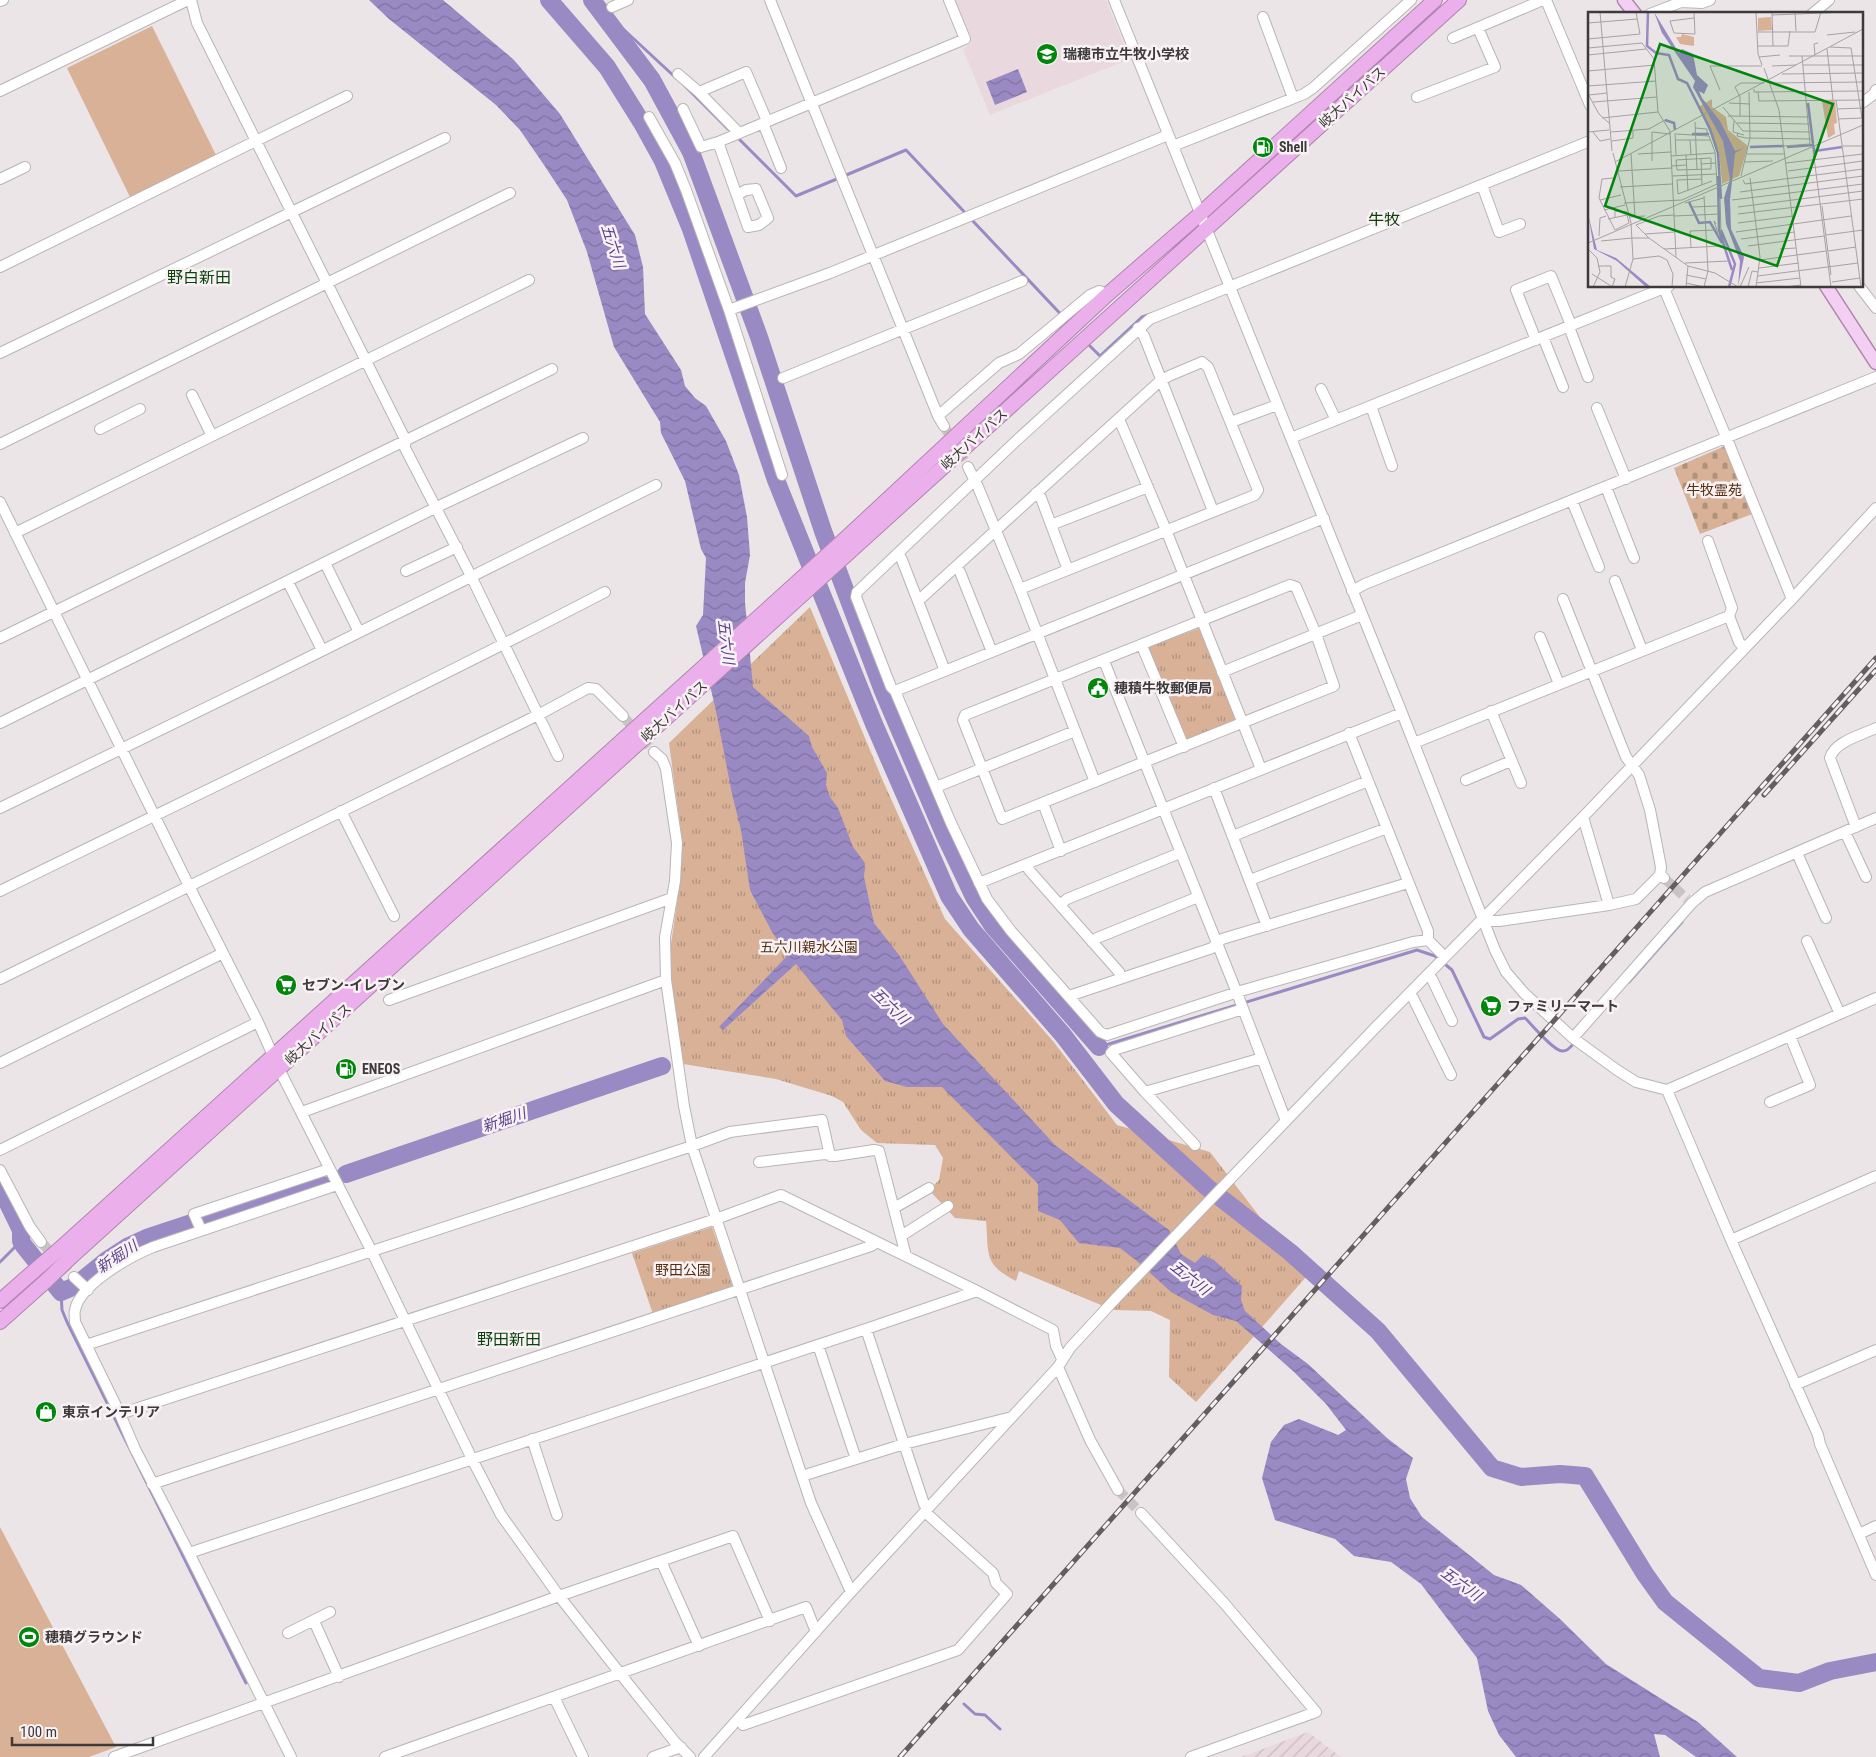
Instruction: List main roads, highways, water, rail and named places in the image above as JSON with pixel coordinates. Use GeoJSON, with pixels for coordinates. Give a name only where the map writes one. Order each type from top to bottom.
{"type":"FeatureCollection","features":[{"type":"Feature","properties":{"kind":"highway","name":"岐大バイパス"},"geometry":{"type":"LineString","coordinates":[[848,544],[1108,294],[1200,214],[1435,0]]}},
{"type":"Feature","properties":{"kind":"highway","name":"岐大バイパス"},"geometry":{"type":"LineString","coordinates":[[0,1301],[34,1271],[67,1252],[279,1069],[669,706],[848,544],[1207,229],[1459,0]]}},
{"type":"Feature","properties":{"kind":"highway","name":"岐大バイパス"},"geometry":{"type":"LineString","coordinates":[[0,1322],[46,1280],[67,1252],[272,1055],[669,706]]}},
{"type":"Feature","properties":{"kind":"main road"},"geometry":{"type":"LineString","coordinates":[[1624,0],[1633,12]]}},
{"type":"Feature","properties":{"kind":"main road"},"geometry":{"type":"LineString","coordinates":[[1827,288],[1872,349],[1876,363]]}},
{"type":"Feature","properties":{"kind":"water"},"geometry":{"type":"Polygon","coordinates":[[[369,0],[443,0],[514,60],[560,114],[635,235],[643,267],[645,314],[681,370],[685,386],[695,398],[706,406],[726,441],[739,475],[747,517],[750,555],[745,583],[745,602],[753,687],[809,736],[812,747],[827,773],[826,785],[830,797],[838,808],[853,847],[865,863],[864,877],[874,923],[899,955],[943,1024],[1055,1145],[1169,1230],[1181,1254],[1195,1263],[1203,1255],[1214,1260],[1242,1286],[1241,1300],[1245,1311],[1281,1344],[1308,1364],[1387,1438],[1413,1458],[1406,1479],[1410,1498],[1422,1517],[1494,1575],[1521,1585],[1560,1619],[1606,1664],[1698,1722],[1737,1757],[1696,1757],[1665,1735],[1654,1734],[1660,1757],[1516,1757],[1499,1735],[1488,1711],[1477,1658],[1421,1584],[1391,1562],[1354,1556],[1335,1539],[1275,1520],[1262,1478],[1271,1442],[1284,1425],[1299,1419],[1338,1435],[1346,1430],[1326,1404],[1293,1371],[1236,1321],[1213,1315],[1171,1292],[1120,1248],[1079,1243],[1060,1220],[1038,1211],[1038,1184],[942,1087],[907,1087],[885,1081],[846,1036],[842,1020],[796,964],[723,1030],[719,1027],[788,955],[772,932],[750,890],[741,830],[696,626],[703,615],[706,558],[701,549],[685,481],[661,433],[660,422],[614,347],[587,252],[567,200],[520,130],[496,105],[389,19],[369,0]]]}},
{"type":"Feature","properties":{"kind":"water"},"geometry":{"type":"Polygon","coordinates":[[[1018,69],[1027,92],[995,105],[986,82],[1018,69]]]}},
{"type":"Feature","properties":{"kind":"waterway","name":"五六川"},"geometry":{"type":"LineString","coordinates":[[549,0],[607,67],[663,161],[691,229],[776,480],[874,724],[949,896],[971,929],[1063,1035],[1116,1104],[1208,1188],[1290,1252],[1378,1331],[1492,1468],[1521,1477],[1560,1474],[1585,1476],[1645,1574],[1665,1602],[1759,1678],[1799,1683],[1830,1671],[1876,1662]]}},
{"type":"Feature","properties":{"kind":"waterway"},"geometry":{"type":"LineString","coordinates":[[592,0],[652,80],[691,152],[759,337],[823,531],[883,691],[945,836],[974,897],[993,926],[1099,1047]]}},
{"type":"Feature","properties":{"kind":"waterway"},"geometry":{"type":"LineString","coordinates":[[616,31],[621,27],[676,78]]}},
{"type":"Feature","properties":{"kind":"waterway"},"geometry":{"type":"LineString","coordinates":[[684,85],[729,130]]}},
{"type":"Feature","properties":{"kind":"waterway"},"geometry":{"type":"LineString","coordinates":[[736,136],[796,196],[906,150],[1070,324]]}},
{"type":"Feature","properties":{"kind":"waterway"},"geometry":{"type":"LineString","coordinates":[[1086,342],[1100,356],[1142,317],[1151,314]]}},
{"type":"Feature","properties":{"kind":"waterway"},"geometry":{"type":"LineString","coordinates":[[1629,982],[1682,922]]}},
{"type":"Feature","properties":{"kind":"waterway"},"geometry":{"type":"LineString","coordinates":[[1099,1047],[1417,950],[1435,956],[1452,970],[1484,1037],[1490,1039],[1518,1019],[1525,1018],[1558,1050],[1566,1050],[1575,1042]]}},
{"type":"Feature","properties":{"kind":"waterway","name":"新堀川"},"geometry":{"type":"LineString","coordinates":[[346,1174],[662,1066]]}},
{"type":"Feature","properties":{"kind":"waterway","name":"新堀川"},"geometry":{"type":"LineString","coordinates":[[0,1187],[21,1230],[21,1241],[61,1292],[75,1286],[107,1260],[127,1247],[149,1237],[322,1180]]}},
{"type":"Feature","properties":{"kind":"waterway"},"geometry":{"type":"LineString","coordinates":[[0,1262],[21,1241]]}},
{"type":"Feature","properties":{"kind":"waterway"},"geometry":{"type":"LineString","coordinates":[[61,1292],[62,1310],[67,1322],[246,1683]]}},
{"type":"Feature","properties":{"kind":"waterway"},"geometry":{"type":"LineString","coordinates":[[964,1704],[975,1714],[985,1715],[1000,1729]]}},
{"type":"Feature","properties":{"kind":"tunnel"},"geometry":{"type":"LineString","coordinates":[[944,426],[968,467]]}},
{"type":"Feature","properties":{"kind":"tunnel"},"geometry":{"type":"LineString","coordinates":[[623,716],[654,752]]}},
{"type":"Feature","properties":{"kind":"tunnel"},"geometry":{"type":"LineString","coordinates":[[1664,878],[1687,899]]}},
{"type":"Feature","properties":{"kind":"tunnel"},"geometry":{"type":"LineString","coordinates":[[41,1242],[74,1277]]}},
{"type":"Feature","properties":{"kind":"tunnel"},"geometry":{"type":"LineString","coordinates":[[1118,1490],[1141,1513]]}},
{"type":"Feature","properties":{"kind":"railway"},"geometry":{"type":"LineString","coordinates":[[900,1757],[1876,658]]}},
{"type":"Feature","properties":{"kind":"railway"},"geometry":{"type":"LineString","coordinates":[[1764,795],[1876,670]]}},
{"type":"Feature","properties":{"kind":"place","name":"瑞穂市立牛牧小学校"},"geometry":{"type":"Point","coordinates":[1047,54]}},
{"type":"Feature","properties":{"kind":"place","name":"Shell"},"geometry":{"type":"Point","coordinates":[1263,147]}},
{"type":"Feature","properties":{"kind":"place","name":"穂積牛牧郵便局"},"geometry":{"type":"Point","coordinates":[1098,688]}},
{"type":"Feature","properties":{"kind":"place","name":"セブン-イレブン"},"geometry":{"type":"Point","coordinates":[286,985]}},
{"type":"Feature","properties":{"kind":"place","name":"ファミリーマート"},"geometry":{"type":"Point","coordinates":[1491,1006]}},
{"type":"Feature","properties":{"kind":"place","name":"ENEOS"},"geometry":{"type":"Point","coordinates":[346,1069]}},
{"type":"Feature","properties":{"kind":"place","name":"東京インテリア"},"geometry":{"type":"Point","coordinates":[46,1412]}},
{"type":"Feature","properties":{"kind":"place","name":"穂積グラウンド"},"geometry":{"type":"Point","coordinates":[29,1637]}},
{"type":"Feature","properties":{"kind":"district","name":"牛牧"},"geometry":{"type":"Point","coordinates":[1384,219]}},
{"type":"Feature","properties":{"kind":"district","name":"野白新田"},"geometry":{"type":"Point","coordinates":[199,277]}},
{"type":"Feature","properties":{"kind":"district","name":"野田新田"},"geometry":{"type":"Point","coordinates":[509,1339]}},
{"type":"Feature","properties":{"kind":"park label","name":"牛牧霊苑"},"geometry":{"type":"Point","coordinates":[1714,490]}},
{"type":"Feature","properties":{"kind":"park label","name":"五六川親水公園"},"geometry":{"type":"Point","coordinates":[809,947]}},
{"type":"Feature","properties":{"kind":"park label","name":"野田公園"},"geometry":{"type":"Point","coordinates":[683,1270]}}]}
